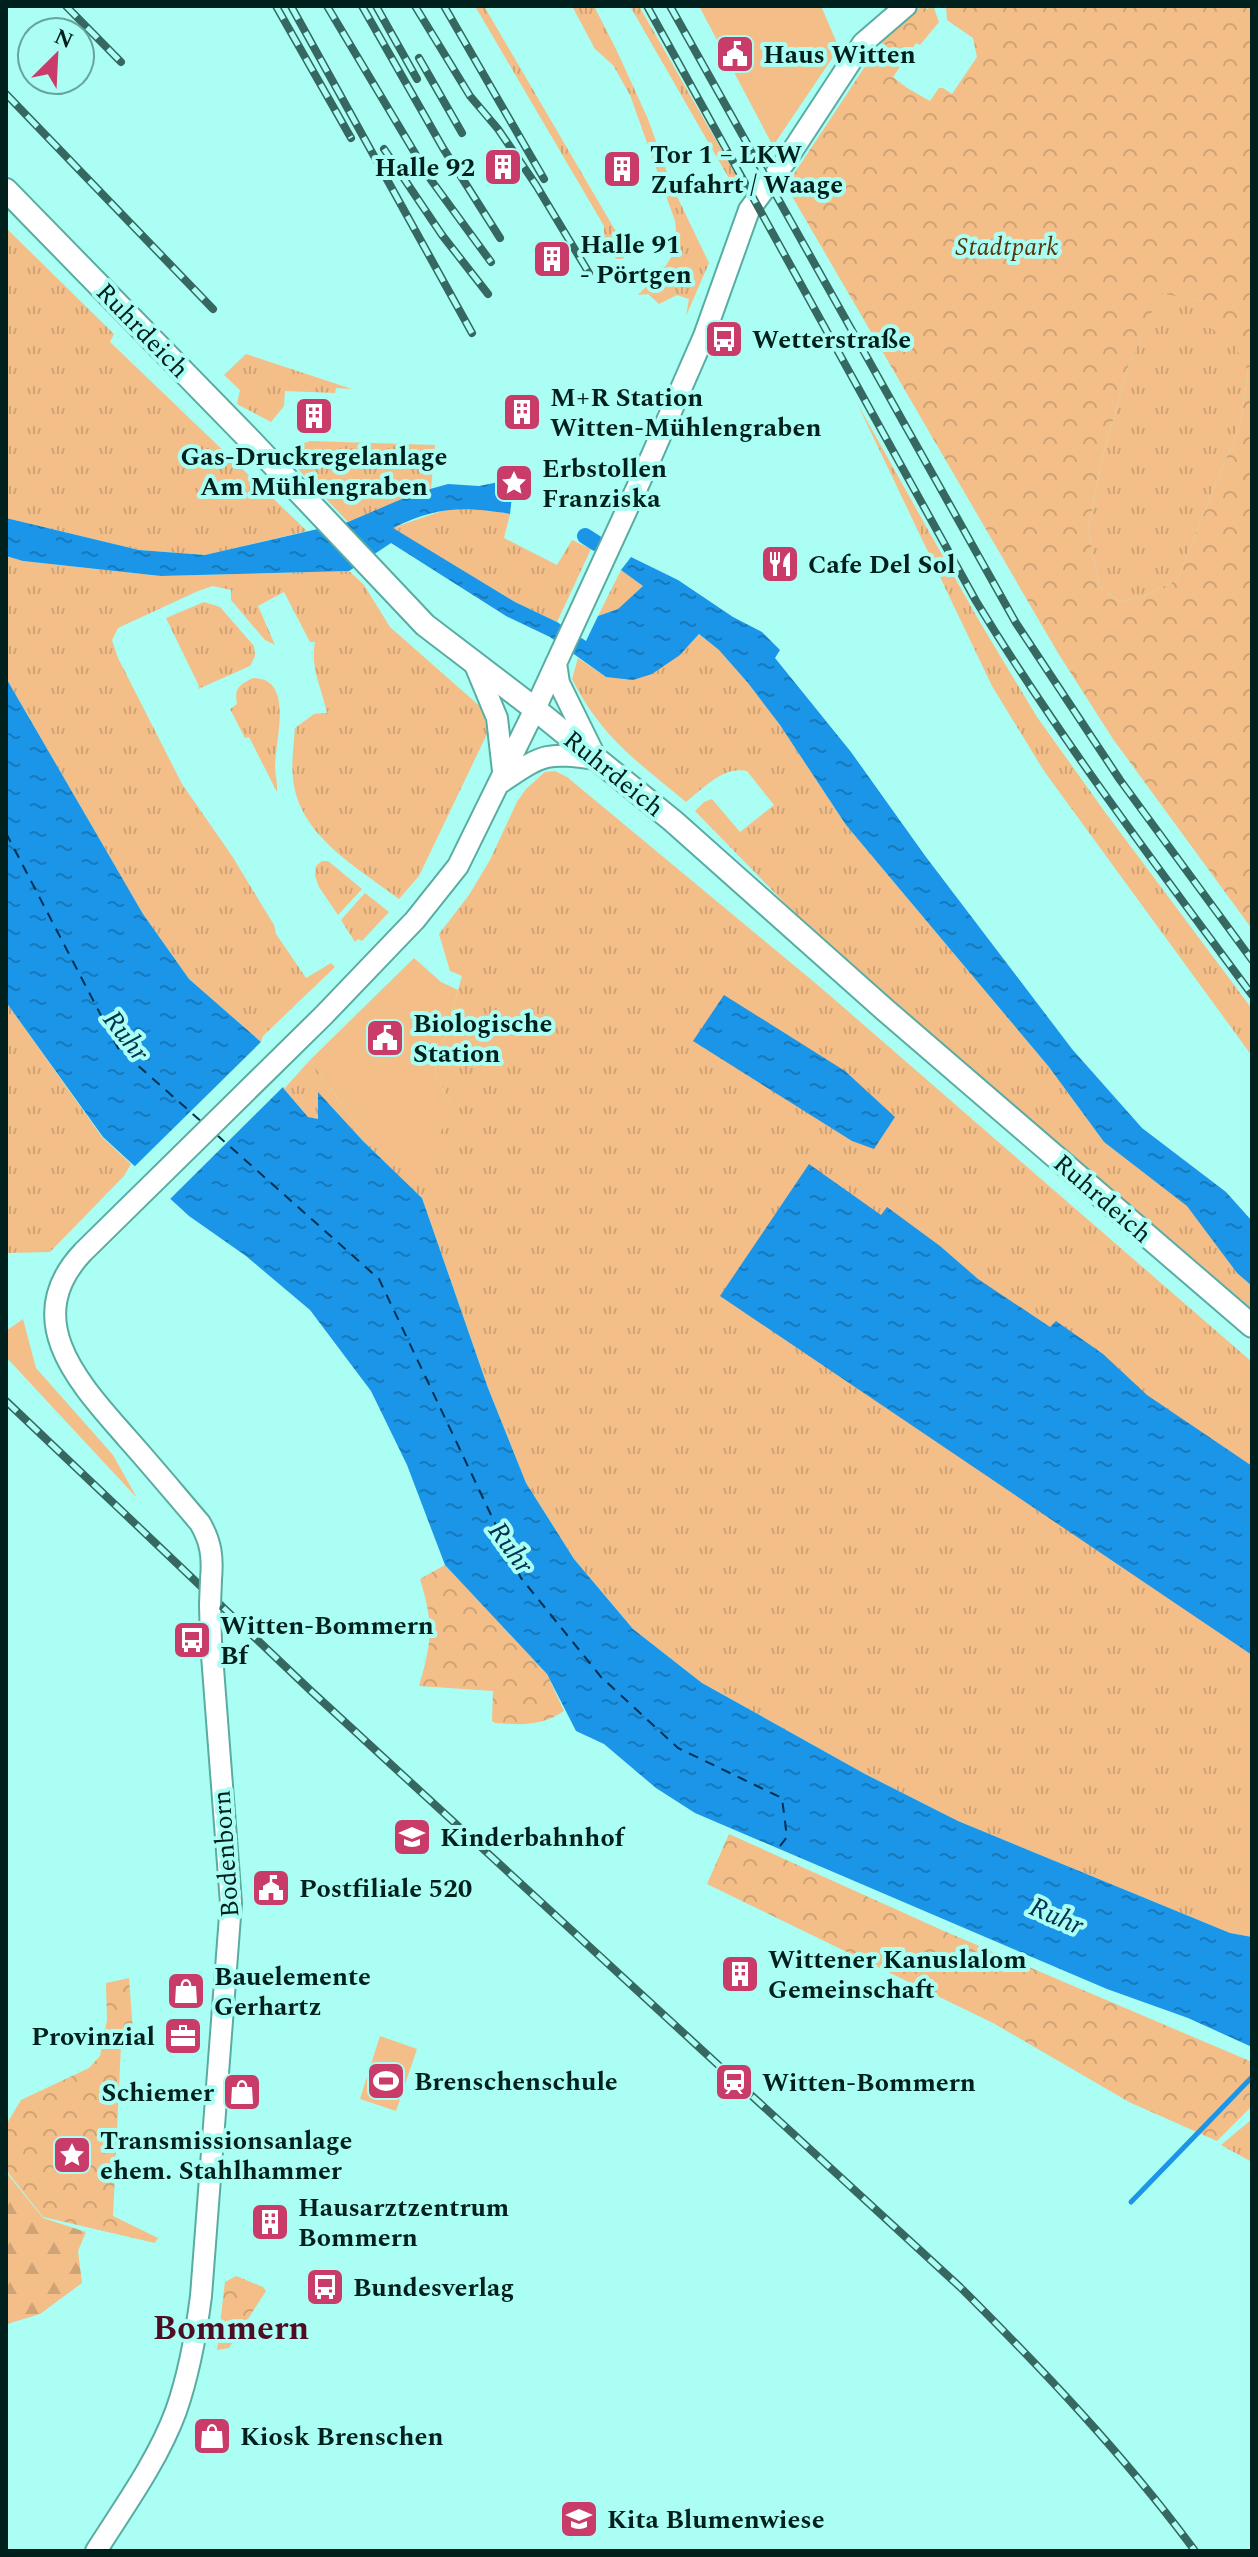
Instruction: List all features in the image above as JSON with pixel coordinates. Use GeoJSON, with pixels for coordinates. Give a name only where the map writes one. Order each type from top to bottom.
{"type":"FeatureCollection","features":[{"type":"Feature","properties":{"kind":"main road"},"geometry":{"type":"LineString","coordinates":[[502,779],[704,336],[749,210],[787,159],[863,43],[906,6]]}},
{"type":"Feature","properties":{"kind":"main road","name":"Ruhrdeich"},"geometry":{"type":"LineString","coordinates":[[6,190],[425,625],[673,821],[884,1009],[1252,1326]]}},
{"type":"Feature","properties":{"kind":"main road"},"geometry":{"type":"LineString","coordinates":[[558,658],[559,683],[597,759]]}},
{"type":"Feature","properties":{"kind":"main road"},"geometry":{"type":"LineString","coordinates":[[475,665],[497,718],[502,779]]}},
{"type":"Feature","properties":{"kind":"main road"},"geometry":{"type":"LineString","coordinates":[[502,779],[552,754],[597,759]]}},
{"type":"Feature","properties":{"kind":"main road","name":"Bodenborn"},"geometry":{"type":"LineString","coordinates":[[96,2551],[166,2434],[176,2410],[197,2333],[231,1903],[211,1647],[212,1569],[209,1539],[200,1523],[86,1391],[71,1369],[57,1336],[56,1310],[68,1272],[76,1259],[324,1015],[440,892],[458,866],[502,779]]}},
{"type":"Feature","properties":{"kind":"green space"},"geometry":{"type":"Polygon","coordinates":[[[475,6],[484,6],[629,254],[622,259],[616,259],[604,243],[604,226],[475,6]]]}},
{"type":"Feature","properties":{"kind":"green space"},"geometry":{"type":"Polygon","coordinates":[[[572,6],[594,6],[648,119],[672,186],[709,263],[686,316],[689,299],[677,295],[659,304],[648,294],[638,295],[662,271],[672,255],[675,221],[630,95],[613,65],[595,49],[572,6]]]}},
{"type":"Feature","properties":{"kind":"green space"},"geometry":{"type":"Polygon","coordinates":[[[630,6],[639,6],[744,189],[736,189],[727,175],[630,6]]]}},
{"type":"Feature","properties":{"kind":"green space"},"geometry":{"type":"Polygon","coordinates":[[[699,6],[821,6],[839,48],[773,146],[699,6]]]}},
{"type":"Feature","properties":{"kind":"green space","name":"Stadtpark"},"geometry":{"type":"Polygon","coordinates":[[[922,6],[927,9],[933,6],[939,22],[920,45],[916,43],[893,77],[930,101],[939,88],[952,94],[977,57],[973,38],[947,20],[946,6],[1252,6],[1252,929],[1113,739],[1058,653],[786,186],[891,31],[922,6]],[[1160,293],[1128,367],[1104,452],[1088,529],[1099,585],[1119,602],[1144,596],[1177,580],[1241,422],[1248,371],[1227,331],[1214,332],[1198,316],[1202,301],[1160,293]]]}},
{"type":"Feature","properties":{"kind":"green space"},"geometry":{"type":"Polygon","coordinates":[[[6,228],[114,334],[110,342],[307,531],[206,555],[139,550],[6,518],[6,228]]]}},
{"type":"Feature","properties":{"kind":"green space"},"geometry":{"type":"Polygon","coordinates":[[[1160,292],[1202,301],[1235,341],[1248,371],[1241,422],[1177,580],[1144,596],[1119,602],[1099,585],[1088,529],[1104,452],[1128,367],[1160,292]]]}},
{"type":"Feature","properties":{"kind":"green space"},"geometry":{"type":"Polygon","coordinates":[[[246,354],[352,389],[336,388],[335,393],[285,391],[284,406],[271,422],[237,404],[240,390],[224,375],[246,354]]]}},
{"type":"Feature","properties":{"kind":"green space"},"geometry":{"type":"Polygon","coordinates":[[[857,403],[978,619],[1037,717],[1252,1009],[1252,1056],[1044,771],[992,686],[857,403]]]}},
{"type":"Feature","properties":{"kind":"green space"},"geometry":{"type":"Polygon","coordinates":[[[310,441],[435,445],[431,489],[348,522],[298,469],[295,453],[299,445],[310,441]]]}},
{"type":"Feature","properties":{"kind":"green space"},"geometry":{"type":"Polygon","coordinates":[[[471,507],[510,514],[504,538],[557,565],[572,540],[591,549],[557,622],[515,602],[392,528],[448,509],[471,507]]]}},
{"type":"Feature","properties":{"kind":"green space"},"geometry":{"type":"Polygon","coordinates":[[[6,556],[23,561],[161,576],[349,571],[364,585],[390,627],[483,709],[487,734],[419,876],[399,899],[332,848],[306,816],[297,798],[292,772],[295,728],[314,714],[327,713],[315,670],[315,642],[310,642],[284,592],[258,606],[275,645],[265,640],[231,600],[231,590],[213,586],[118,628],[112,640],[118,658],[182,784],[232,856],[274,925],[276,934],[306,978],[331,963],[335,967],[263,1036],[261,1042],[189,979],[143,914],[6,678],[6,556]]]}},
{"type":"Feature","properties":{"kind":"green space"},"geometry":{"type":"Polygon","coordinates":[[[621,570],[644,586],[618,609],[598,616],[621,570]]]}},
{"type":"Feature","properties":{"kind":"green space"},"geometry":{"type":"Polygon","coordinates":[[[204,602],[220,607],[254,646],[255,656],[250,666],[198,689],[166,618],[204,602]]]}},
{"type":"Feature","properties":{"kind":"green space"},"geometry":{"type":"Polygon","coordinates":[[[699,634],[719,650],[748,683],[780,725],[846,825],[1049,1067],[1104,1142],[1188,1206],[1237,1273],[1252,1286],[1252,1309],[815,934],[695,811],[712,799],[740,832],[774,805],[747,771],[738,770],[722,775],[686,802],[636,761],[608,733],[572,679],[578,658],[606,677],[680,655],[699,634]]]}},
{"type":"Feature","properties":{"kind":"green space"},"geometry":{"type":"Polygon","coordinates":[[[253,678],[266,681],[274,688],[278,699],[277,792],[249,737],[245,738],[230,709],[237,704],[239,688],[253,678]]]}},
{"type":"Feature","properties":{"kind":"green space"},"geometry":{"type":"Polygon","coordinates":[[[555,771],[567,777],[820,987],[1252,1362],[1252,1937],[1230,1933],[958,1821],[865,1774],[702,1683],[633,1629],[574,1559],[526,1483],[488,1388],[422,1198],[319,1093],[318,1120],[308,1117],[284,1089],[310,1060],[359,1128],[452,1107],[435,1072],[462,976],[450,971],[439,934],[469,895],[490,860],[526,789],[545,772],[555,771]]]}},
{"type":"Feature","properties":{"kind":"green space"},"geometry":{"type":"Polygon","coordinates":[[[328,861],[362,889],[338,915],[315,876],[316,866],[328,861]]]}},
{"type":"Feature","properties":{"kind":"green space"},"geometry":{"type":"Polygon","coordinates":[[[365,893],[389,912],[362,941],[358,939],[355,942],[341,920],[365,893]]]}},
{"type":"Feature","properties":{"kind":"green space"},"geometry":{"type":"Polygon","coordinates":[[[414,958],[441,982],[458,990],[435,1072],[452,1107],[419,1180],[359,1128],[310,1060],[414,958]]]}},
{"type":"Feature","properties":{"kind":"green space"},"geometry":{"type":"Polygon","coordinates":[[[6,1002],[102,1137],[131,1164],[124,1176],[50,1252],[6,1253],[6,1002]]]}},
{"type":"Feature","properties":{"kind":"green space"},"geometry":{"type":"Polygon","coordinates":[[[23,1319],[36,1368],[113,1455],[137,1498],[6,1357],[6,1331],[23,1319]]]}},
{"type":"Feature","properties":{"kind":"green space"},"geometry":{"type":"Polygon","coordinates":[[[445,1565],[547,1674],[564,1711],[531,1723],[495,1723],[492,1721],[493,1691],[419,1686],[430,1633],[428,1609],[420,1579],[445,1565]]]}},
{"type":"Feature","properties":{"kind":"green space"},"geometry":{"type":"Polygon","coordinates":[[[729,1834],[944,1931],[1252,2062],[1252,2106],[1217,2141],[1129,2102],[993,2023],[707,1884],[729,1834]]]}},
{"type":"Feature","properties":{"kind":"green space"},"geometry":{"type":"Polygon","coordinates":[[[129,1978],[134,2045],[121,2045],[113,2216],[158,2238],[155,2243],[43,2217],[6,2170],[6,2125],[21,2100],[89,2068],[100,2056],[107,2020],[106,1983],[129,1978]]]}},
{"type":"Feature","properties":{"kind":"green space","name":"Brenschenschule"},"geometry":{"type":"Polygon","coordinates":[[[380,2036],[417,2049],[396,2111],[360,2099],[380,2036]]]}},
{"type":"Feature","properties":{"kind":"green space"},"geometry":{"type":"Polygon","coordinates":[[[1252,2119],[1252,2162],[1221,2145],[1252,2119]]]}},
{"type":"Feature","properties":{"kind":"green space"},"geometry":{"type":"Polygon","coordinates":[[[6,2172],[43,2218],[86,2232],[78,2251],[82,2283],[40,2314],[7,2324],[6,2172]]]}},
{"type":"Feature","properties":{"kind":"green space"},"geometry":{"type":"Polygon","coordinates":[[[236,2276],[266,2291],[229,2348],[217,2350],[225,2282],[236,2276]]]}},
{"type":"Feature","properties":{"kind":"water"},"geometry":{"type":"Polygon","coordinates":[[[514,479],[510,514],[450,510],[423,516],[393,528],[586,641],[598,616],[618,609],[643,586],[621,570],[631,557],[678,580],[733,617],[762,632],[780,650],[775,658],[851,752],[926,857],[1072,1049],[1142,1128],[1226,1192],[1252,1221],[1252,1286],[1237,1273],[1187,1206],[1104,1142],[1049,1067],[846,825],[780,725],[748,683],[719,650],[699,634],[680,655],[652,674],[633,680],[606,677],[550,637],[506,616],[391,543],[349,571],[161,576],[23,561],[6,556],[6,518],[139,550],[205,555],[348,522],[416,493],[448,484],[479,486],[514,479]]]}},
{"type":"Feature","properties":{"kind":"water","name":"Ruhr"},"geometry":{"type":"Polygon","coordinates":[[[6,678],[143,914],[189,979],[261,1042],[284,1089],[308,1117],[318,1119],[318,1092],[422,1198],[488,1388],[526,1483],[574,1559],[633,1629],[702,1683],[865,1774],[958,1821],[1230,1933],[1252,1937],[1252,2047],[1188,2018],[1107,1989],[695,1813],[656,1788],[604,1744],[576,1731],[547,1674],[445,1565],[407,1465],[371,1391],[310,1310],[246,1256],[189,1216],[103,1137],[6,1002],[6,678]]]}},
{"type":"Feature","properties":{"kind":"water"},"geometry":{"type":"Polygon","coordinates":[[[724,995],[845,1071],[895,1117],[874,1149],[852,1141],[693,1041],[724,995]]]}},
{"type":"Feature","properties":{"kind":"water"},"geometry":{"type":"Polygon","coordinates":[[[809,1164],[881,1215],[887,1207],[978,1279],[1050,1327],[1056,1321],[1103,1354],[1147,1395],[1252,1466],[1252,1655],[720,1296],[809,1164]]]}},
{"type":"Feature","properties":{"kind":"pier"},"geometry":{"type":"Polygon","coordinates":[[[264,1039],[286,1084],[167,1202],[132,1169],[264,1039]]]}},
{"type":"Feature","properties":{"kind":"waterway"},"geometry":{"type":"LineString","coordinates":[[585,536],[596,543]]}},
{"type":"Feature","properties":{"kind":"waterway"},"geometry":{"type":"LineString","coordinates":[[1131,2202],[1252,2077]]}},
{"type":"Feature","properties":{"kind":"ferry route"},"geometry":{"type":"LineString","coordinates":[[6,833],[118,1048],[203,1123]]}},
{"type":"Feature","properties":{"kind":"ferry route"},"geometry":{"type":"LineString","coordinates":[[217,1135],[379,1279],[521,1578],[601,1677],[678,1748],[782,1798],[787,1837],[777,1850]]}},
{"type":"Feature","properties":{"kind":"railway"},"geometry":{"type":"LineString","coordinates":[[66,6],[121,62]]}},
{"type":"Feature","properties":{"kind":"railway"},"geometry":{"type":"LineString","coordinates":[[276,6],[351,138]]}},
{"type":"Feature","properties":{"kind":"railway"},"geometry":{"type":"LineString","coordinates":[[291,6],[472,333]]}},
{"type":"Feature","properties":{"kind":"railway"},"geometry":{"type":"LineString","coordinates":[[327,6],[431,180],[491,262]]}},
{"type":"Feature","properties":{"kind":"railway"},"geometry":{"type":"LineString","coordinates":[[362,6],[443,148],[500,238]]}},
{"type":"Feature","properties":{"kind":"railway"},"geometry":{"type":"LineString","coordinates":[[376,6],[417,79]]}},
{"type":"Feature","properties":{"kind":"railway"},"geometry":{"type":"LineString","coordinates":[[415,6],[470,96],[498,129],[536,185],[589,273]]}},
{"type":"Feature","properties":{"kind":"railway"},"geometry":{"type":"LineString","coordinates":[[444,6],[544,179]]}},
{"type":"Feature","properties":{"kind":"railway"},"geometry":{"type":"LineString","coordinates":[[647,6],[976,601],[1075,752],[1252,995]]}},
{"type":"Feature","properties":{"kind":"railway"},"geometry":{"type":"LineString","coordinates":[[670,6],[1016,623],[1120,780],[1252,960]]}},
{"type":"Feature","properties":{"kind":"railway"},"geometry":{"type":"LineString","coordinates":[[419,58],[462,133]]}},
{"type":"Feature","properties":{"kind":"railway"},"geometry":{"type":"LineString","coordinates":[[6,94],[213,309]]}},
{"type":"Feature","properties":{"kind":"railway"},"geometry":{"type":"LineString","coordinates":[[384,149],[442,235],[488,294]]}},
{"type":"Feature","properties":{"kind":"railway"},"geometry":{"type":"LineString","coordinates":[[6,1401],[310,1690],[960,2287],[1082,2414],[1195,2551]]}},
{"type":"Feature","properties":{"kind":"place","name":"Haus Witten"},"geometry":{"type":"Point","coordinates":[735,54]}},
{"type":"Feature","properties":{"kind":"place","name":"Halle 92"},"geometry":{"type":"Point","coordinates":[503,167]}},
{"type":"Feature","properties":{"kind":"place","name":"Tor 1 – LKW Zufahrt / Waage"},"geometry":{"type":"Point","coordinates":[622,169]}},
{"type":"Feature","properties":{"kind":"place","name":"Halle 91 - Pörtgen"},"geometry":{"type":"Point","coordinates":[552,259]}},
{"type":"Feature","properties":{"kind":"place","name":"Wetterstraße"},"geometry":{"type":"Point","coordinates":[724,339]}},
{"type":"Feature","properties":{"kind":"place","name":"M+R Station Witten-Mühlengraben"},"geometry":{"type":"Point","coordinates":[522,412]}},
{"type":"Feature","properties":{"kind":"place","name":"Gas-Druckregelanlage Am Mühlengraben"},"geometry":{"type":"Point","coordinates":[314,416]}},
{"type":"Feature","properties":{"kind":"place","name":"Erbstollen Franziska"},"geometry":{"type":"Point","coordinates":[514,483]}},
{"type":"Feature","properties":{"kind":"place","name":"Cafe Del Sol"},"geometry":{"type":"Point","coordinates":[780,564]}},
{"type":"Feature","properties":{"kind":"place","name":"Biologische Station"},"geometry":{"type":"Point","coordinates":[385,1038]}},
{"type":"Feature","properties":{"kind":"place","name":"Witten-Bommern Bf"},"geometry":{"type":"Point","coordinates":[192,1640]}},
{"type":"Feature","properties":{"kind":"place","name":"Kinderbahnhof"},"geometry":{"type":"Point","coordinates":[412,1837]}},
{"type":"Feature","properties":{"kind":"place","name":"Postfiliale 520"},"geometry":{"type":"Point","coordinates":[271,1888]}},
{"type":"Feature","properties":{"kind":"place","name":"Wittener Kanuslalom Gemeinschaft"},"geometry":{"type":"Point","coordinates":[740,1974]}},
{"type":"Feature","properties":{"kind":"place","name":"Bauelemente Gerhartz"},"geometry":{"type":"Point","coordinates":[186,1991]}},
{"type":"Feature","properties":{"kind":"place","name":"Provinzial"},"geometry":{"type":"Point","coordinates":[183,2036]}},
{"type":"Feature","properties":{"kind":"place","name":"Brenschenschule"},"geometry":{"type":"Point","coordinates":[386,2081]}},
{"type":"Feature","properties":{"kind":"place","name":"Witten-Bommern"},"geometry":{"type":"Point","coordinates":[734,2082]}},
{"type":"Feature","properties":{"kind":"place","name":"Schiemer"},"geometry":{"type":"Point","coordinates":[242,2092]}},
{"type":"Feature","properties":{"kind":"place","name":"Transmissionsanlage ehem. Stahlhammer"},"geometry":{"type":"Point","coordinates":[72,2155]}},
{"type":"Feature","properties":{"kind":"place","name":"Hausarztzentrum Bommern"},"geometry":{"type":"Point","coordinates":[270,2222]}},
{"type":"Feature","properties":{"kind":"place","name":"Bundesverlag"},"geometry":{"type":"Point","coordinates":[325,2287]}},
{"type":"Feature","properties":{"kind":"place","name":"Kiosk Brenschen"},"geometry":{"type":"Point","coordinates":[212,2436]}},
{"type":"Feature","properties":{"kind":"place","name":"Kita Blumenwiese"},"geometry":{"type":"Point","coordinates":[579,2519]}},
{"type":"Feature","properties":{"kind":"district","name":"Bommern"},"geometry":{"type":"Point","coordinates":[231,2327]}}]}
